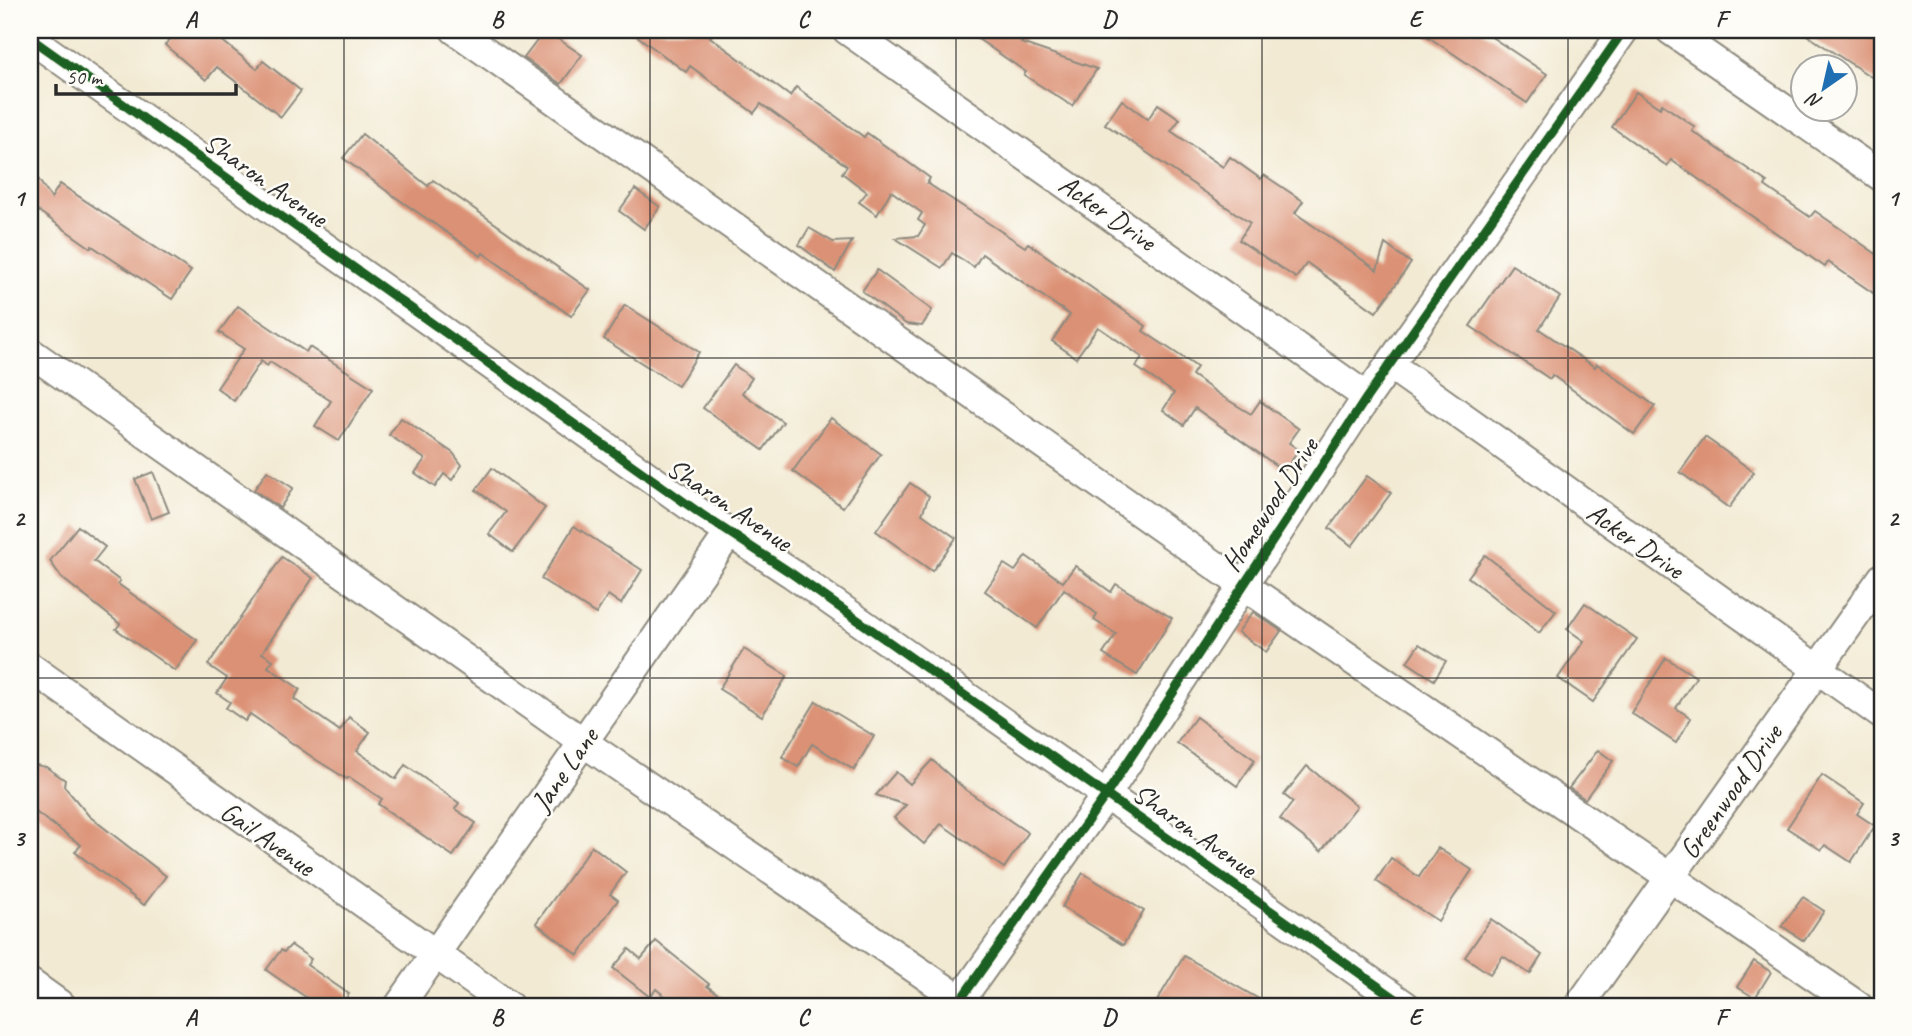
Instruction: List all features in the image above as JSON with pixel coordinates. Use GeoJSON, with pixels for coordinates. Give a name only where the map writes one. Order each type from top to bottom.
{"type":"FeatureCollection","features":[{"type":"Feature","properties":{"kind":"street"},"geometry":{"type":"LineString","coordinates":[[455,30],[1244,585],[1858,1006]]}},
{"type":"Feature","properties":{"kind":"street","name":"Acker Drive"},"geometry":{"type":"LineString","coordinates":[[847,30],[1367,397]]}},
{"type":"Feature","properties":{"kind":"street","name":"Homewood Drive"},"geometry":{"type":"LineString","coordinates":[[962,1004],[1106,795],[1367,397],[1623,30]]}},
{"type":"Feature","properties":{"kind":"street"},"geometry":{"type":"LineString","coordinates":[[1670,30],[1882,177]]}},
{"type":"Feature","properties":{"kind":"street","name":"Sharon Avenue"},"geometry":{"type":"LineString","coordinates":[[30,38],[1406,1006]]}},
{"type":"Feature","properties":{"kind":"street"},"geometry":{"type":"LineString","coordinates":[[30,352],[583,742],[962,1004]]}},
{"type":"Feature","properties":{"kind":"street","name":"Acker Drive"},"geometry":{"type":"LineString","coordinates":[[1390,365],[1882,715]]}},
{"type":"Feature","properties":{"kind":"street","name":"Jane Lane"},"geometry":{"type":"LineString","coordinates":[[399,1006],[730,532]]}},
{"type":"Feature","properties":{"kind":"street","name":"Greenwood Drive"},"geometry":{"type":"LineString","coordinates":[[1579,1006],[1882,578]]}},
{"type":"Feature","properties":{"kind":"street","name":"Gail Avenue"},"geometry":{"type":"LineString","coordinates":[[30,667],[434,956],[509,1006]]}},
{"type":"Feature","properties":{"kind":"street"},"geometry":{"type":"LineString","coordinates":[[30,983],[61,1006]]}},
{"type":"Feature","properties":{"kind":"building"},"geometry":{"type":"Polygon","coordinates":[[[178,30],[209,30],[257,69],[263,61],[301,91],[281,117],[217,67],[206,80],[165,45],[178,30]]]}},
{"type":"Feature","properties":{"kind":"building"},"geometry":{"type":"Polygon","coordinates":[[[545,30],[582,55],[561,84],[524,58],[545,30]]]}},
{"type":"Feature","properties":{"kind":"building"},"geometry":{"type":"Polygon","coordinates":[[[629,30],[715,30],[710,37],[790,96],[796,87],[864,137],[867,133],[930,178],[927,183],[1025,247],[1028,243],[1146,326],[1143,331],[1197,367],[1192,375],[1223,397],[1251,414],[1260,401],[1299,429],[1289,443],[1299,450],[1284,471],[1195,408],[1184,425],[1163,410],[1174,393],[1136,367],[1142,357],[1098,327],[1076,358],[1052,341],[1070,315],[982,254],[974,267],[952,253],[942,268],[895,238],[918,236],[925,225],[918,220],[922,213],[891,191],[877,215],[859,202],[867,192],[842,173],[847,166],[761,104],[754,113],[690,66],[686,72],[629,30]]]}},
{"type":"Feature","properties":{"kind":"building"},"geometry":{"type":"Polygon","coordinates":[[[965,30],[1030,30],[1021,43],[1097,69],[1072,106],[1024,75],[1026,72],[965,30]]]}},
{"type":"Feature","properties":{"kind":"building"},"geometry":{"type":"Polygon","coordinates":[[[1418,30],[1481,30],[1547,74],[1527,103],[1418,30]]]}},
{"type":"Feature","properties":{"kind":"building"},"geometry":{"type":"Polygon","coordinates":[[[1799,30],[1863,30],[1882,42],[1882,84],[1860,70],[1860,52],[1833,52],[1799,30]]]}},
{"type":"Feature","properties":{"kind":"building"},"geometry":{"type":"Polygon","coordinates":[[[1636,92],[1660,108],[1662,104],[1695,127],[1692,131],[1767,182],[1765,186],[1810,217],[1815,211],[1882,258],[1882,299],[1828,262],[1825,267],[1671,160],[1667,166],[1612,127],[1636,92]]]}},
{"type":"Feature","properties":{"kind":"building"},"geometry":{"type":"Polygon","coordinates":[[[1122,100],[1148,119],[1158,104],[1180,119],[1171,131],[1223,167],[1230,157],[1261,179],[1264,175],[1303,201],[1295,213],[1377,270],[1385,244],[1411,263],[1376,312],[1307,263],[1296,278],[1239,240],[1250,223],[1105,124],[1122,100]]]}},
{"type":"Feature","properties":{"kind":"building"},"geometry":{"type":"Polygon","coordinates":[[[362,134],[428,186],[433,180],[590,290],[571,316],[483,253],[481,256],[388,192],[343,158],[362,134]]]}},
{"type":"Feature","properties":{"kind":"building"},"geometry":{"type":"Polygon","coordinates":[[[30,167],[51,198],[60,184],[191,271],[172,299],[92,246],[91,248],[30,205],[30,167]]]}},
{"type":"Feature","properties":{"kind":"building"},"geometry":{"type":"Polygon","coordinates":[[[635,189],[660,207],[644,229],[619,211],[635,189]]]}},
{"type":"Feature","properties":{"kind":"building"},"geometry":{"type":"Polygon","coordinates":[[[809,228],[833,242],[852,241],[835,272],[799,245],[809,228]]]}},
{"type":"Feature","properties":{"kind":"building"},"geometry":{"type":"Polygon","coordinates":[[[1512,265],[1560,297],[1539,329],[1595,367],[1597,364],[1655,406],[1634,434],[1552,375],[1550,379],[1470,326],[1512,265]]]}},
{"type":"Feature","properties":{"kind":"building"},"geometry":{"type":"Polygon","coordinates":[[[877,270],[932,310],[922,326],[906,324],[862,291],[877,270]]]}},
{"type":"Feature","properties":{"kind":"building"},"geometry":{"type":"Polygon","coordinates":[[[625,305],[699,352],[678,386],[604,339],[625,305]]]}},
{"type":"Feature","properties":{"kind":"building"},"geometry":{"type":"Polygon","coordinates":[[[238,306],[306,352],[309,347],[373,388],[339,441],[315,426],[331,401],[270,362],[267,366],[261,361],[234,401],[217,388],[244,349],[219,332],[238,306]]]}},
{"type":"Feature","properties":{"kind":"building"},"geometry":{"type":"Polygon","coordinates":[[[734,365],[752,378],[742,393],[783,422],[763,450],[703,408],[734,365]]]}},
{"type":"Feature","properties":{"kind":"building"},"geometry":{"type":"Polygon","coordinates":[[[401,418],[453,453],[462,465],[452,480],[444,474],[435,487],[415,473],[425,459],[389,435],[401,418]]]}},
{"type":"Feature","properties":{"kind":"building"},"geometry":{"type":"Polygon","coordinates":[[[831,418],[881,454],[843,507],[793,471],[831,418]]]}},
{"type":"Feature","properties":{"kind":"building"},"geometry":{"type":"Polygon","coordinates":[[[1705,437],[1754,472],[1729,508],[1680,472],[1705,437]]]}},
{"type":"Feature","properties":{"kind":"building"},"geometry":{"type":"Polygon","coordinates":[[[492,468],[545,508],[513,552],[489,534],[506,512],[476,490],[492,468]]]}},
{"type":"Feature","properties":{"kind":"building"},"geometry":{"type":"Polygon","coordinates":[[[267,471],[293,488],[280,508],[254,490],[267,471]]]}},
{"type":"Feature","properties":{"kind":"building"},"geometry":{"type":"Polygon","coordinates":[[[153,472],[169,512],[151,519],[135,479],[153,472]]]}},
{"type":"Feature","properties":{"kind":"building"},"geometry":{"type":"Polygon","coordinates":[[[1367,476],[1391,493],[1352,546],[1329,528],[1367,476]]]}},
{"type":"Feature","properties":{"kind":"building"},"geometry":{"type":"Polygon","coordinates":[[[910,483],[929,496],[922,514],[956,538],[932,571],[876,531],[910,483]]]}},
{"type":"Feature","properties":{"kind":"building"},"geometry":{"type":"Polygon","coordinates":[[[78,526],[105,547],[94,561],[120,581],[118,584],[197,640],[175,671],[116,629],[120,624],[62,578],[50,561],[78,526]]]}},
{"type":"Feature","properties":{"kind":"building"},"geometry":{"type":"Polygon","coordinates":[[[574,526],[642,570],[621,604],[608,595],[596,614],[541,579],[574,526]]]}},
{"type":"Feature","properties":{"kind":"building"},"geometry":{"type":"Polygon","coordinates":[[[1485,555],[1556,611],[1539,633],[1468,577],[1485,555]]]}},
{"type":"Feature","properties":{"kind":"building"},"geometry":{"type":"Polygon","coordinates":[[[1026,556],[1063,582],[1075,566],[1111,592],[1116,584],[1172,618],[1137,675],[1103,654],[1116,634],[1094,620],[1097,614],[1064,589],[1037,628],[985,591],[1004,564],[1015,571],[1026,556]]]}},
{"type":"Feature","properties":{"kind":"building"},"geometry":{"type":"Polygon","coordinates":[[[282,557],[313,578],[262,653],[273,660],[268,667],[300,689],[294,699],[340,731],[349,717],[370,732],[357,751],[396,779],[405,765],[459,803],[455,809],[476,823],[453,856],[378,804],[382,799],[349,777],[347,779],[318,761],[250,714],[245,721],[226,708],[230,702],[217,693],[227,678],[208,665],[282,557]]]}},
{"type":"Feature","properties":{"kind":"building"},"geometry":{"type":"Polygon","coordinates":[[[1585,603],[1637,639],[1593,702],[1558,678],[1584,641],[1567,629],[1585,603]]]}},
{"type":"Feature","properties":{"kind":"building"},"geometry":{"type":"Polygon","coordinates":[[[1253,612],[1281,631],[1266,652],[1238,632],[1253,612]]]}},
{"type":"Feature","properties":{"kind":"building"},"geometry":{"type":"Polygon","coordinates":[[[1419,644],[1446,661],[1434,680],[1407,662],[1419,644]]]}},
{"type":"Feature","properties":{"kind":"building"},"geometry":{"type":"Polygon","coordinates":[[[744,649],[787,676],[762,716],[719,689],[744,649]]]}},
{"type":"Feature","properties":{"kind":"building"},"geometry":{"type":"Polygon","coordinates":[[[1666,658],[1696,677],[1676,708],[1691,718],[1676,743],[1631,713],[1666,658]]]}},
{"type":"Feature","properties":{"kind":"building"},"geometry":{"type":"Polygon","coordinates":[[[816,701],[874,736],[854,770],[812,744],[798,767],[782,757],[816,701]]]}},
{"type":"Feature","properties":{"kind":"building"},"geometry":{"type":"Polygon","coordinates":[[[1196,717],[1255,760],[1237,786],[1177,743],[1196,717]]]}},
{"type":"Feature","properties":{"kind":"building"},"geometry":{"type":"Polygon","coordinates":[[[1598,750],[1613,761],[1585,799],[1569,788],[1598,750]]]}},
{"type":"Feature","properties":{"kind":"building"},"geometry":{"type":"Polygon","coordinates":[[[932,760],[966,790],[1028,833],[1004,868],[941,824],[924,844],[894,818],[906,805],[876,795],[896,772],[910,784],[932,760]]]}},
{"type":"Feature","properties":{"kind":"building"},"geometry":{"type":"Polygon","coordinates":[[[30,764],[46,767],[65,780],[64,786],[89,816],[166,876],[144,905],[75,852],[81,845],[30,808],[30,764]]]}},
{"type":"Feature","properties":{"kind":"building"},"geometry":{"type":"Polygon","coordinates":[[[1307,766],[1357,806],[1321,851],[1280,819],[1293,802],[1284,795],[1307,766]]]}},
{"type":"Feature","properties":{"kind":"building"},"geometry":{"type":"Polygon","coordinates":[[[1822,775],[1864,803],[1857,814],[1875,826],[1851,862],[1825,845],[1821,850],[1787,828],[1822,775]]]}},
{"type":"Feature","properties":{"kind":"building"},"geometry":{"type":"Polygon","coordinates":[[[592,846],[626,872],[610,894],[618,900],[578,955],[536,923],[592,846]]]}},
{"type":"Feature","properties":{"kind":"building"},"geometry":{"type":"Polygon","coordinates":[[[1438,848],[1472,870],[1438,921],[1376,881],[1391,858],[1419,877],[1438,848]]]}},
{"type":"Feature","properties":{"kind":"building"},"geometry":{"type":"Polygon","coordinates":[[[1083,873],[1144,911],[1123,945],[1062,907],[1083,873]]]}},
{"type":"Feature","properties":{"kind":"building"},"geometry":{"type":"Polygon","coordinates":[[[1803,897],[1824,911],[1804,941],[1782,926],[1803,897]]]}},
{"type":"Feature","properties":{"kind":"building"},"geometry":{"type":"Polygon","coordinates":[[[1491,919],[1542,955],[1530,974],[1503,956],[1490,974],[1465,957],[1491,919]]]}},
{"type":"Feature","properties":{"kind":"building"},"geometry":{"type":"Polygon","coordinates":[[[656,941],[709,984],[707,986],[735,1006],[677,1006],[656,989],[650,997],[613,968],[629,949],[641,959],[656,941]]]}},
{"type":"Feature","properties":{"kind":"building"},"geometry":{"type":"Polygon","coordinates":[[[291,945],[311,959],[307,965],[349,994],[340,1006],[319,1006],[266,970],[281,950],[284,952],[291,945]]]}},
{"type":"Feature","properties":{"kind":"building"},"geometry":{"type":"Polygon","coordinates":[[[1184,956],[1271,1006],[1154,1006],[1184,956]]]}},
{"type":"Feature","properties":{"kind":"building"},"geometry":{"type":"Polygon","coordinates":[[[1754,961],[1771,972],[1755,998],[1737,987],[1754,961]]]}},
{"type":"Feature","properties":{"kind":"cycle path"},"geometry":{"type":"LineString","coordinates":[[956,1006],[1106,795],[1367,397],[1624,30]]}},
{"type":"Feature","properties":{"kind":"cycle path"},"geometry":{"type":"LineString","coordinates":[[30,38],[701,514],[791,573],[1406,1006]]}}]}
